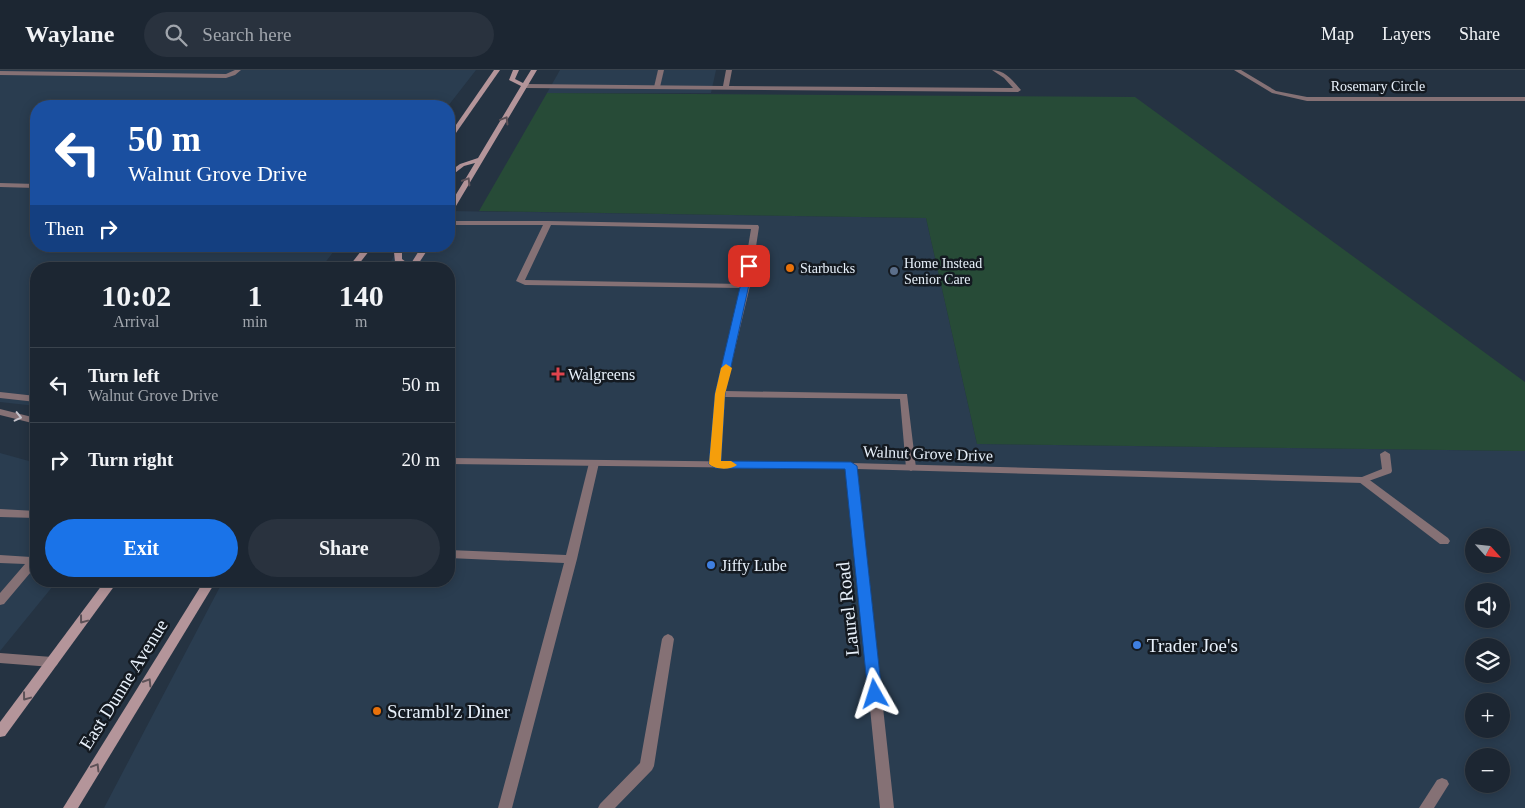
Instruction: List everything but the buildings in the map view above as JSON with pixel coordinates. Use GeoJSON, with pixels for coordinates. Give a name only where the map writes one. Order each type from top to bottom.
{"type":"FeatureCollection","features":[{"type":"Feature","properties":{"kind":"main road"},"geometry":{"type":"LineString","coordinates":[[455,130],[497,70]]}},
{"type":"Feature","properties":{"kind":"main road"},"geometry":{"type":"LineString","coordinates":[[516,70],[512,80],[525,86]]}},
{"type":"Feature","properties":{"kind":"main road"},"geometry":{"type":"LineString","coordinates":[[455,201],[534,70]]}},
{"type":"Feature","properties":{"kind":"main road"},"geometry":{"type":"LineString","coordinates":[[455,170],[462,165],[481,159]]}},
{"type":"Feature","properties":{"kind":"main road"},"geometry":{"type":"LineString","coordinates":[[356,262],[364,252]]}},
{"type":"Feature","properties":{"kind":"main road"},"geometry":{"type":"LineString","coordinates":[[0,732],[108,587]]}},
{"type":"Feature","properties":{"kind":"main road","name":"East Dunne Avenue"},"geometry":{"type":"LineString","coordinates":[[70,808],[206,587]]}},
{"type":"Feature","properties":{"kind":"street"},"geometry":{"type":"LineString","coordinates":[[63,74],[69,70]]}},
{"type":"Feature","properties":{"kind":"street"},"geometry":{"type":"LineString","coordinates":[[126,75],[133,70]]}},
{"type":"Feature","properties":{"kind":"street"},"geometry":{"type":"LineString","coordinates":[[181,75],[188,70]]}},
{"type":"Feature","properties":{"kind":"street"},"geometry":{"type":"LineString","coordinates":[[6,72],[226,76],[238,70]]}},
{"type":"Feature","properties":{"kind":"street"},"geometry":{"type":"LineString","coordinates":[[657,86],[661,70]]}},
{"type":"Feature","properties":{"kind":"street"},"geometry":{"type":"LineString","coordinates":[[726,87],[728,70]]}},
{"type":"Feature","properties":{"kind":"street"},"geometry":{"type":"LineString","coordinates":[[525,86],[1018,90],[1006,77],[995,70]]}},
{"type":"Feature","properties":{"kind":"street","name":"Rosemary Circle"},"geometry":{"type":"LineString","coordinates":[[1237,70],[1274,92],[1307,99],[1525,99]]}},
{"type":"Feature","properties":{"kind":"street"},"geometry":{"type":"LineString","coordinates":[[0,186],[30,186]]}},
{"type":"Feature","properties":{"kind":"street"},"geometry":{"type":"LineString","coordinates":[[455,223],[755,227],[746,286],[720,394],[715,464]]}},
{"type":"Feature","properties":{"kind":"street"},"geometry":{"type":"LineString","coordinates":[[548,223],[520,282],[746,286]]}},
{"type":"Feature","properties":{"kind":"street"},"geometry":{"type":"LineString","coordinates":[[720,394],[904,396],[911,468]]}},
{"type":"Feature","properties":{"kind":"street"},"geometry":{"type":"LineString","coordinates":[[0,395],[30,398]]}},
{"type":"Feature","properties":{"kind":"street"},"geometry":{"type":"LineString","coordinates":[[0,412],[30,420]]}},
{"type":"Feature","properties":{"kind":"street","name":"Walnut Grove Drive"},"geometry":{"type":"LineString","coordinates":[[455,462],[851,466],[1363,480],[1387,471],[1384,454]]}},
{"type":"Feature","properties":{"kind":"street"},"geometry":{"type":"LineString","coordinates":[[505,808],[571,559],[594,463]]}},
{"type":"Feature","properties":{"kind":"street","name":"Laurel Road"},"geometry":{"type":"LineString","coordinates":[[851,466],[887,808]]}},
{"type":"Feature","properties":{"kind":"street"},"geometry":{"type":"LineString","coordinates":[[1363,480],[1444,541]]}},
{"type":"Feature","properties":{"kind":"street"},"geometry":{"type":"LineString","coordinates":[[0,513],[30,515]]}},
{"type":"Feature","properties":{"kind":"street"},"geometry":{"type":"LineString","coordinates":[[455,554],[571,559]]}},
{"type":"Feature","properties":{"kind":"street"},"geometry":{"type":"LineString","coordinates":[[0,559],[30,560]]}},
{"type":"Feature","properties":{"kind":"street"},"geometry":{"type":"LineString","coordinates":[[0,601],[30,566]]}},
{"type":"Feature","properties":{"kind":"street"},"geometry":{"type":"LineString","coordinates":[[605,808],[647,766],[668,639]]}},
{"type":"Feature","properties":{"kind":"street"},"geometry":{"type":"LineString","coordinates":[[0,658],[52,662]]}},
{"type":"Feature","properties":{"kind":"street"},"geometry":{"type":"LineString","coordinates":[[1426,808],[1442,784]]}},
{"type":"Feature","properties":{"kind":"shaded area"},"geometry":{"type":"Polygon","coordinates":[[[0,70],[476,70],[453,100],[30,100],[30,252],[333,252],[325,262],[30,262],[30,405],[0,402],[0,70]]]}},
{"type":"Feature","properties":{"kind":"shaded area"},"geometry":{"type":"Polygon","coordinates":[[[560,70],[716,70],[711,93],[547,93],[560,70]]]}},
{"type":"Feature","properties":{"kind":"shaded area"},"geometry":{"type":"Polygon","coordinates":[[[455,211],[926,218],[977,444],[1525,451],[1525,808],[104,808],[220,587],[455,587],[455,262],[391,262],[396,252],[455,252],[455,211]]]}},
{"type":"Feature","properties":{"kind":"shaded area"},"geometry":{"type":"Polygon","coordinates":[[[0,453],[30,461],[30,587],[52,587],[0,651],[0,453]]]}},
{"type":"Feature","properties":{"kind":"green space"},"geometry":{"type":"Polygon","coordinates":[[[547,93],[1135,97],[1525,382],[1525,451],[977,444],[926,218],[479,211],[547,93]]]}},
{"type":"Feature","properties":{"kind":"slow traffic"},"geometry":{"type":"LineString","coordinates":[[726,368],[720,394],[715,464],[731,465]]}},
{"type":"Feature","properties":{"kind":"place","name":"Starbucks"},"geometry":{"type":"Point","coordinates":[790,268]}},
{"type":"Feature","properties":{"kind":"place","name":"Home Instead Senior Care"},"geometry":{"type":"Point","coordinates":[894,271]}},
{"type":"Feature","properties":{"kind":"place","name":"Walgreens"},"geometry":{"type":"Point","coordinates":[558,374]}},
{"type":"Feature","properties":{"kind":"place","name":"Jiffy Lube"},"geometry":{"type":"Point","coordinates":[711,565]}},
{"type":"Feature","properties":{"kind":"place","name":"Trader Joe's"},"geometry":{"type":"Point","coordinates":[1137,645]}},
{"type":"Feature","properties":{"kind":"place","name":"Scrambl'z Diner"},"geometry":{"type":"Point","coordinates":[377,711]}},
{"type":"Feature","properties":{"kind":"route"},"geometry":{"type":"LineString","coordinates":[[749,266],[720,394],[715,464],[851,466],[875,694]]}}]}
